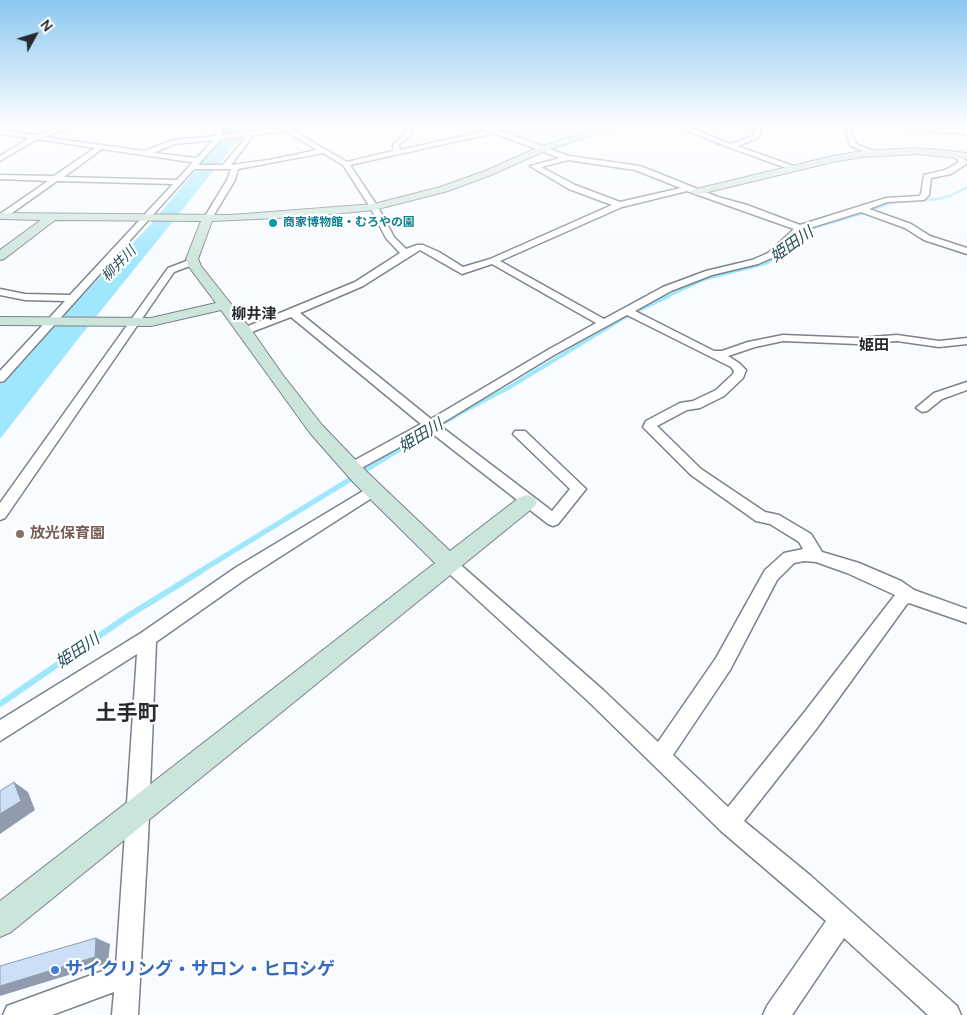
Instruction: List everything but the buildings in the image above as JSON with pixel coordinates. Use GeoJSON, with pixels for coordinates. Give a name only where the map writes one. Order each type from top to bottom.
{"type":"FeatureCollection","features":[{"type":"Feature","properties":{"kind":"street"},"geometry":{"type":"LineString","coordinates":[[1,216],[63,173]]}},
{"type":"Feature","properties":{"kind":"street"},"geometry":{"type":"LineString","coordinates":[[0,378],[57,321],[72,298],[151,217],[188,173]]}},
{"type":"Feature","properties":{"kind":"street"},"geometry":{"type":"LineString","coordinates":[[234,173],[208,218],[194,251],[192,262],[245,330],[276,377],[316,429],[360,477],[449,564],[596,696],[729,823],[803,884],[948,1015]]}},
{"type":"Feature","properties":{"kind":"street"},"geometry":{"type":"LineString","coordinates":[[352,173],[374,207],[390,238],[406,254]]}},
{"type":"Feature","properties":{"kind":"street"},"geometry":{"type":"LineString","coordinates":[[1,216],[208,218],[302,214],[374,207],[452,186],[487,173]]}},
{"type":"Feature","properties":{"kind":"street"},"geometry":{"type":"LineString","coordinates":[[547,173],[572,187],[619,206]]}},
{"type":"Feature","properties":{"kind":"street"},"geometry":{"type":"LineString","coordinates":[[650,173],[692,191],[800,228]]}},
{"type":"Feature","properties":{"kind":"street"},"geometry":{"type":"LineString","coordinates":[[245,330],[293,313],[371,277],[420,247],[436,254],[462,271],[493,261],[550,234],[619,206],[771,173]]}},
{"type":"Feature","properties":{"kind":"street"},"geometry":{"type":"LineString","coordinates":[[0,731],[147,638],[240,573],[360,477],[430,426],[550,353],[667,289],[688,280],[755,262],[771,255],[800,228],[886,200],[921,198],[925,195],[928,177],[943,173]]}},
{"type":"Feature","properties":{"kind":"street"},"geometry":{"type":"LineString","coordinates":[[0,177],[180,182]]}},
{"type":"Feature","properties":{"kind":"street"},"geometry":{"type":"LineString","coordinates":[[861,209],[908,226],[927,238],[967,251]]}},
{"type":"Feature","properties":{"kind":"street"},"geometry":{"type":"LineString","coordinates":[[0,256],[53,216]]}},
{"type":"Feature","properties":{"kind":"street"},"geometry":{"type":"LineString","coordinates":[[493,261],[605,324]]}},
{"type":"Feature","properties":{"kind":"street"},"geometry":{"type":"LineString","coordinates":[[0,514],[171,270],[192,262]]}},
{"type":"Feature","properties":{"kind":"street"},"geometry":{"type":"LineString","coordinates":[[0,292],[25,297],[72,298]]}},
{"type":"Feature","properties":{"kind":"street"},"geometry":{"type":"LineString","coordinates":[[0,321],[134,322],[171,318],[223,304]]}},
{"type":"Feature","properties":{"kind":"street"},"geometry":{"type":"LineString","coordinates":[[628,311],[706,352],[718,355],[740,370],[739,375],[720,393],[696,405],[684,406],[651,424],[650,427],[696,472],[761,517],[774,519],[805,538],[816,556]]}},
{"type":"Feature","properties":{"kind":"street"},"geometry":{"type":"LineString","coordinates":[[293,313],[430,426],[553,520],[579,489],[520,434]]}},
{"type":"Feature","properties":{"kind":"street"},"geometry":{"type":"LineString","coordinates":[[718,355],[752,344],[783,338],[857,341],[898,338],[939,344],[967,341]]}},
{"type":"Feature","properties":{"kind":"street"},"geometry":{"type":"LineString","coordinates":[[922,408],[938,396],[967,386]]}},
{"type":"Feature","properties":{"kind":"street"},"geometry":{"type":"LineString","coordinates":[[0,921],[527,502]]}},
{"type":"Feature","properties":{"kind":"street"},"geometry":{"type":"LineString","coordinates":[[660,757],[723,664],[771,575],[790,557],[816,556],[853,568],[895,586],[908,595],[967,616]]}},
{"type":"Feature","properties":{"kind":"street"},"geometry":{"type":"LineString","coordinates":[[729,823],[810,722],[901,599],[908,595]]}},
{"type":"Feature","properties":{"kind":"street"},"geometry":{"type":"LineString","coordinates":[[125,1015],[139,812],[147,638]]}},
{"type":"Feature","properties":{"kind":"street"},"geometry":{"type":"LineString","coordinates":[[776,1015],[841,920]]}},
{"type":"Feature","properties":{"kind":"street"},"geometry":{"type":"LineString","coordinates":[[16,1015],[128,974]]}},
{"type":"Feature","properties":{"kind":"water","name":"柳井川"},"geometry":{"type":"Polygon","coordinates":[[[193,173],[212,173],[0,439],[0,385],[150,225],[193,173]]]}},
{"type":"Feature","properties":{"kind":"waterway","name":"姫田川"},"geometry":{"type":"LineString","coordinates":[[895,202],[938,199],[950,196],[967,187]]}},
{"type":"Feature","properties":{"kind":"waterway","name":"姫田川"},"geometry":{"type":"LineString","coordinates":[[872,209],[897,201],[908,200]]}},
{"type":"Feature","properties":{"kind":"waterway","name":"姫田川"},"geometry":{"type":"LineString","coordinates":[[666,297],[705,279],[767,263],[809,229],[863,213]]}},
{"type":"Feature","properties":{"kind":"waterway","name":"姫田川"},"geometry":{"type":"LineString","coordinates":[[451,418],[508,388],[628,315],[669,296]]}},
{"type":"Feature","properties":{"kind":"waterway","name":"姫田川"},"geometry":{"type":"LineString","coordinates":[[442,423],[453,417]]}},
{"type":"Feature","properties":{"kind":"waterway","name":"姫田川"},"geometry":{"type":"LineString","coordinates":[[199,572],[429,431]]}},
{"type":"Feature","properties":{"kind":"waterway","name":"姫田川"},"geometry":{"type":"LineString","coordinates":[[0,704],[128,616],[201,571]]}},
{"type":"Feature","properties":{"kind":"place","name":"商家博物館・むろやの園"},"geometry":{"type":"Point","coordinates":[273,223]}},
{"type":"Feature","properties":{"kind":"place","name":"放光保育園"},"geometry":{"type":"Point","coordinates":[20,534]}},
{"type":"Feature","properties":{"kind":"place","name":"サイクリング・サロン・ヒロシゲ"},"geometry":{"type":"Point","coordinates":[55,970]}},
{"type":"Feature","properties":{"kind":"district","name":"柳井津"},"geometry":{"type":"Point","coordinates":[254,315]}},
{"type":"Feature","properties":{"kind":"district","name":"姫田"},"geometry":{"type":"Point","coordinates":[874,346]}},
{"type":"Feature","properties":{"kind":"district","name":"土手町"},"geometry":{"type":"Point","coordinates":[127,714]}}]}
